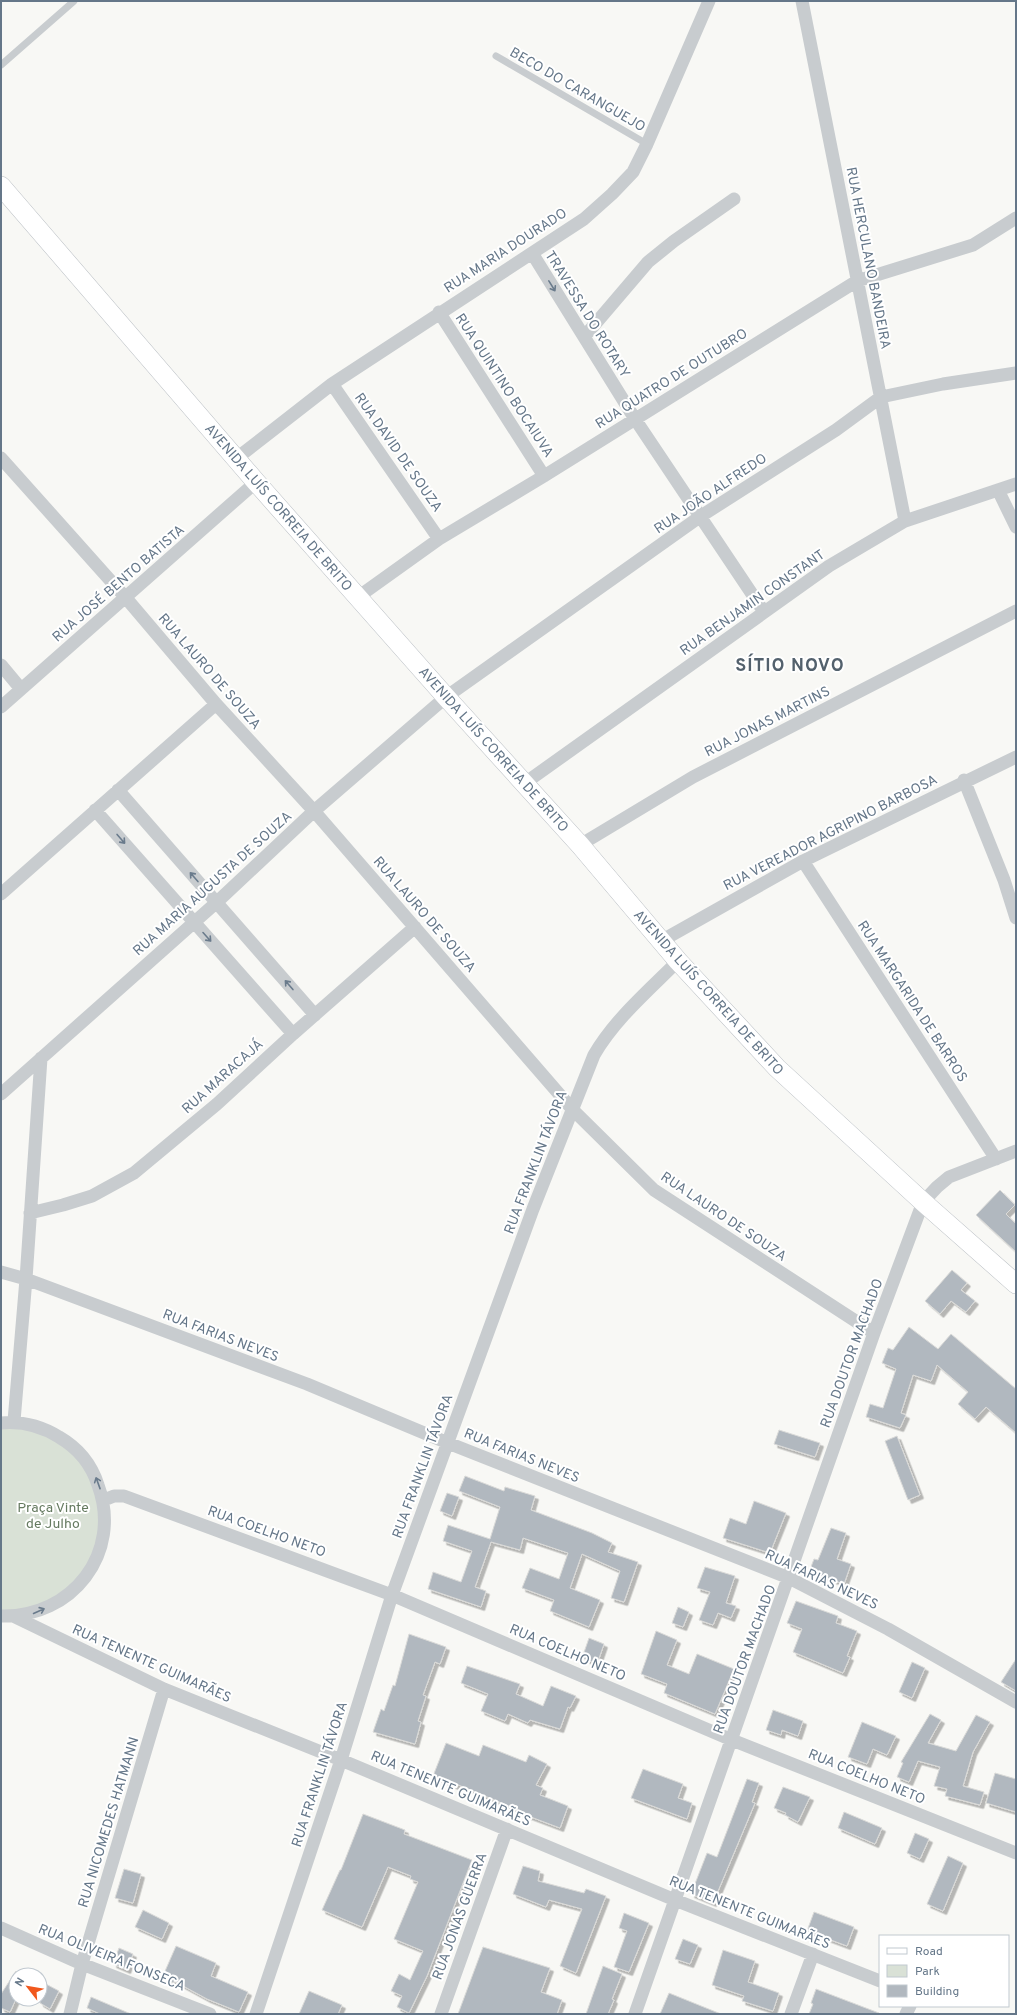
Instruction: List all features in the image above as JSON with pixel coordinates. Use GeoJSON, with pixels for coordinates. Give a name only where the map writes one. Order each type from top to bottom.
{"type":"FeatureCollection","features":[{"type":"Feature","properties":{"kind":"main road","name":"AVENIDA LUÍS CORREIA DE BRITO"},"geometry":{"type":"LineString","coordinates":[[1,186],[237,458],[256,482],[446,697],[580,845],[678,961],[777,1068],[923,1202],[1016,1284]]}},
{"type":"Feature","properties":{"kind":"street","name":"RUA MARIA DOURADO"},"geometry":{"type":"LineString","coordinates":[[237,458],[332,384],[439,312],[584,219],[612,194],[633,172],[647,144],[709,1]]}},
{"type":"Feature","properties":{"kind":"street","name":"RUA HERCULANO BANDEIRA"},"geometry":{"type":"LineString","coordinates":[[802,1],[905,520]]}},
{"type":"Feature","properties":{"kind":"street"},"geometry":{"type":"LineString","coordinates":[[584,337],[648,262],[674,241],[734,198]]}},
{"type":"Feature","properties":{"kind":"street","name":"RUA QUATRO DE OUTUBRO"},"geometry":{"type":"LineString","coordinates":[[358,597],[439,539],[544,476],[857,281],[973,245],[1016,218]]}},
{"type":"Feature","properties":{"kind":"street","name":"TRAVESSA DO ROTARY"},"geometry":{"type":"LineString","coordinates":[[532,253],[635,419],[764,612]]}},
{"type":"Feature","properties":{"kind":"street","name":"RUA QUINTINO BOCAIUVA"},"geometry":{"type":"LineString","coordinates":[[439,312],[544,476]]}},
{"type":"Feature","properties":{"kind":"street","name":"RUA JOÃO ALFREDO"},"geometry":{"type":"LineString","coordinates":[[446,697],[701,516],[836,430],[881,397],[943,384],[1016,373]]}},
{"type":"Feature","properties":{"kind":"street","name":"RUA DAVID DE SOUZA"},"geometry":{"type":"LineString","coordinates":[[332,384],[439,539]]}},
{"type":"Feature","properties":{"kind":"street","name":"RUA LAURO DE SOUZA"},"geometry":{"type":"LineString","coordinates":[[1,458],[126,598],[216,704],[314,811],[573,1110],[654,1190],[874,1334]]}},
{"type":"Feature","properties":{"kind":"street","name":"RUA JOSÉ BENTO BATISTA"},"geometry":{"type":"LineString","coordinates":[[1,707],[256,482]]}},
{"type":"Feature","properties":{"kind":"street","name":"RUA BENJAMIN CONSTANT"},"geometry":{"type":"LineString","coordinates":[[525,783],[830,566],[905,520],[1016,484]]}},
{"type":"Feature","properties":{"kind":"street"},"geometry":{"type":"LineString","coordinates":[[998,490],[1016,527]]}},
{"type":"Feature","properties":{"kind":"street","name":"RUA JONAS MARTINS"},"geometry":{"type":"LineString","coordinates":[[580,845],[693,777],[1016,611]]}},
{"type":"Feature","properties":{"kind":"street"},"geometry":{"type":"LineString","coordinates":[[1,665],[21,689]]}},
{"type":"Feature","properties":{"kind":"street","name":"RUA MARIA AUGUSTA DE SOUZA"},"geometry":{"type":"LineString","coordinates":[[1,1094],[217,902],[314,811],[446,697]]}},
{"type":"Feature","properties":{"kind":"street"},"geometry":{"type":"LineString","coordinates":[[1,894],[216,704]]}},
{"type":"Feature","properties":{"kind":"street","name":"RUA VEREADOR AGRIPINO BARBOSA"},"geometry":{"type":"LineString","coordinates":[[661,941],[803,861],[964,780],[1016,757]]}},
{"type":"Feature","properties":{"kind":"street"},"geometry":{"type":"LineString","coordinates":[[964,780],[1004,880],[1016,918]]}},
{"type":"Feature","properties":{"kind":"street"},"geometry":{"type":"LineString","coordinates":[[118,790],[315,1015]]}},
{"type":"Feature","properties":{"kind":"street"},"geometry":{"type":"LineString","coordinates":[[95,810],[293,1034]]}},
{"type":"Feature","properties":{"kind":"street","name":"RUA MARGARIDA DE BARROS"},"geometry":{"type":"LineString","coordinates":[[803,861],[996,1158]]}},
{"type":"Feature","properties":{"kind":"street","name":"RUA MARACAJÁ"},"geometry":{"type":"LineString","coordinates":[[30,1213],[92,1196],[134,1173],[217,1104],[293,1034],[415,927]]}},
{"type":"Feature","properties":{"kind":"street","name":"RUA FRANKLIN TÁVORA"},"geometry":{"type":"LineString","coordinates":[[256,2014],[341,1760],[392,1595],[533,1209],[594,1055],[603,1039],[615,1025],[678,961]]}},
{"type":"Feature","properties":{"kind":"street"},"geometry":{"type":"LineString","coordinates":[[7,1616],[32,1614],[60,1601],[78,1587],[92,1568],[101,1550],[105,1531],[104,1500],[93,1470],[72,1444],[43,1428],[7,1422],[26,1279],[41,1058]]}},
{"type":"Feature","properties":{"kind":"street"},"geometry":{"type":"LineString","coordinates":[[923,1202],[949,1177],[1016,1151]]}},
{"type":"Feature","properties":{"kind":"street","name":"RUA DOUTOR MACHADO"},"geometry":{"type":"LineString","coordinates":[[635,2014],[874,1334],[923,1202]]}},
{"type":"Feature","properties":{"kind":"street","name":"RUA FARIAS NEVES"},"geometry":{"type":"LineString","coordinates":[[1,1272],[26,1279],[307,1384],[448,1443],[789,1578],[888,1629],[1016,1702]]}},
{"type":"Feature","properties":{"kind":"street","name":"RUA COELHO NETO"},"geometry":{"type":"LineString","coordinates":[[104,1500],[114,1496],[124,1496],[392,1595],[732,1740],[1016,1853]]}},
{"type":"Feature","properties":{"kind":"street","name":"RUA TENENTE GUIMARÃES"},"geometry":{"type":"LineString","coordinates":[[7,1616],[164,1689],[341,1760],[675,1900],[879,1981]]}},
{"type":"Feature","properties":{"kind":"street","name":"RUA NICOMEDES HATMANN"},"geometry":{"type":"LineString","coordinates":[[70,2014],[82,1964],[164,1689]]}},
{"type":"Feature","properties":{"kind":"street","name":"RUA JONAS GUERRA"},"geometry":{"type":"LineString","coordinates":[[441,2014],[507,1829]]}},
{"type":"Feature","properties":{"kind":"street","name":"RUA OLIVEIRA FONSECA"},"geometry":{"type":"LineString","coordinates":[[1,1928],[82,1964],[210,2014]]}},
{"type":"Feature","properties":{"kind":"street"},"geometry":{"type":"LineString","coordinates":[[791,2014],[813,1954]]}},
{"type":"Feature","properties":{"kind":"lane"},"geometry":{"type":"LineString","coordinates":[[1,65],[74,1]]}},
{"type":"Feature","properties":{"kind":"lane","name":"BECO DO CARANGUEJO"},"geometry":{"type":"LineString","coordinates":[[496,56],[647,144]]}},
{"type":"Feature","properties":{"kind":"green space","name":"Praça Vinte de Julho"},"geometry":{"type":"Polygon","coordinates":[[[14,1421],[72,1444],[104,1500],[101,1550],[60,1601],[1,1616],[1,1423],[14,1421]]]}},
{"type":"Feature","properties":{"kind":"building"},"geometry":{"type":"Polygon","coordinates":[[[1000,1190],[1015,1205],[1006,1214],[1016,1224],[1016,1252],[976,1215],[1000,1190]]]}},
{"type":"Feature","properties":{"kind":"building"},"geometry":{"type":"Polygon","coordinates":[[[952,1270],[967,1283],[961,1290],[975,1301],[966,1312],[951,1301],[940,1314],[925,1301],[952,1270]]]}},
{"type":"Feature","properties":{"kind":"building"},"geometry":{"type":"Polygon","coordinates":[[[909,1327],[938,1349],[951,1334],[1016,1389],[1016,1433],[986,1407],[975,1419],[958,1404],[968,1392],[937,1365],[931,1381],[913,1375],[901,1413],[906,1415],[900,1428],[866,1417],[870,1404],[883,1408],[896,1369],[882,1363],[888,1348],[893,1350],[909,1327]]]}},
{"type":"Feature","properties":{"kind":"building"},"geometry":{"type":"Polygon","coordinates":[[[779,1430],[820,1443],[815,1457],[774,1444],[779,1430]]]}},
{"type":"Feature","properties":{"kind":"building"},"geometry":{"type":"Polygon","coordinates":[[[897,1436],[920,1495],[908,1500],[885,1441],[897,1436]]]}},
{"type":"Feature","properties":{"kind":"building"},"geometry":{"type":"Polygon","coordinates":[[[465,1476],[504,1491],[505,1487],[535,1496],[531,1510],[592,1533],[612,1543],[608,1552],[638,1562],[624,1602],[611,1598],[620,1571],[582,1554],[570,1588],[600,1600],[589,1627],[550,1611],[554,1600],[522,1588],[530,1568],[559,1579],[568,1553],[523,1538],[520,1550],[491,1542],[475,1587],[486,1591],[481,1607],[428,1589],[433,1572],[461,1582],[472,1551],[443,1541],[448,1525],[490,1539],[500,1507],[459,1491],[465,1476]]]}},
{"type":"Feature","properties":{"kind":"building"},"geometry":{"type":"Polygon","coordinates":[[[447,1493],[459,1497],[452,1516],[440,1511],[447,1493]]]}},
{"type":"Feature","properties":{"kind":"building"},"geometry":{"type":"Polygon","coordinates":[[[754,1501],[786,1513],[770,1553],[723,1538],[730,1518],[746,1524],[754,1501]]]}},
{"type":"Feature","properties":{"kind":"building"},"geometry":{"type":"Polygon","coordinates":[[[831,1528],[846,1533],[837,1559],[851,1564],[844,1584],[809,1572],[814,1559],[818,1560],[831,1528]]]}},
{"type":"Feature","properties":{"kind":"building"},"geometry":{"type":"Polygon","coordinates":[[[705,1567],[735,1576],[726,1603],[736,1606],[731,1618],[718,1613],[713,1625],[699,1620],[710,1592],[697,1588],[705,1567]]]}},
{"type":"Feature","properties":{"kind":"building"},"geometry":{"type":"Polygon","coordinates":[[[796,1601],[838,1616],[836,1623],[857,1631],[847,1656],[850,1657],[843,1673],[793,1652],[802,1629],[787,1623],[796,1601]]]}},
{"type":"Feature","properties":{"kind":"building"},"geometry":{"type":"Polygon","coordinates":[[[678,1607],[689,1612],[683,1627],[672,1623],[678,1607]]]}},
{"type":"Feature","properties":{"kind":"building"},"geometry":{"type":"Polygon","coordinates":[[[656,1631],[677,1640],[667,1665],[689,1674],[697,1654],[734,1669],[715,1714],[664,1693],[667,1684],[641,1674],[656,1631]]]}},
{"type":"Feature","properties":{"kind":"building"},"geometry":{"type":"Polygon","coordinates":[[[409,1634],[446,1647],[440,1664],[435,1662],[423,1695],[426,1696],[418,1721],[421,1722],[415,1744],[373,1732],[381,1709],[384,1711],[393,1685],[395,1686],[409,1634]]]}},
{"type":"Feature","properties":{"kind":"building"},"geometry":{"type":"Polygon","coordinates":[[[589,1638],[604,1644],[597,1664],[582,1658],[589,1638]]]}},
{"type":"Feature","properties":{"kind":"building"},"geometry":{"type":"Polygon","coordinates":[[[1016,1659],[1016,1691],[1001,1682],[1016,1659]]]}},
{"type":"Feature","properties":{"kind":"building"},"geometry":{"type":"Polygon","coordinates":[[[912,1662],[925,1668],[912,1698],[899,1692],[912,1662]]]}},
{"type":"Feature","properties":{"kind":"building"},"geometry":{"type":"Polygon","coordinates":[[[467,1666],[520,1684],[516,1694],[543,1706],[551,1686],[576,1696],[570,1708],[568,1707],[560,1729],[530,1720],[528,1723],[508,1714],[505,1721],[481,1711],[488,1694],[461,1683],[467,1666]]]}},
{"type":"Feature","properties":{"kind":"building"},"geometry":{"type":"Polygon","coordinates":[[[773,1710],[803,1721],[798,1736],[782,1730],[781,1735],[766,1730],[773,1710]]]}},
{"type":"Feature","properties":{"kind":"building"},"geometry":{"type":"Polygon","coordinates":[[[930,1714],[941,1720],[928,1743],[956,1751],[976,1715],[990,1722],[973,1752],[963,1786],[984,1792],[980,1805],[945,1796],[947,1789],[934,1786],[940,1767],[918,1761],[909,1782],[897,1777],[903,1763],[901,1762],[930,1714]]]}},
{"type":"Feature","properties":{"kind":"building"},"geometry":{"type":"Polygon","coordinates":[[[862,1722],[896,1736],[887,1755],[873,1749],[867,1764],[848,1757],[862,1722]]]}},
{"type":"Feature","properties":{"kind":"building"},"geometry":{"type":"Polygon","coordinates":[[[446,1743],[479,1756],[483,1745],[526,1762],[529,1755],[547,1764],[536,1785],[543,1788],[540,1795],[568,1806],[560,1828],[515,1811],[516,1809],[433,1776],[446,1743]]]}},
{"type":"Feature","properties":{"kind":"building"},"geometry":{"type":"Polygon","coordinates":[[[643,1769],[683,1784],[678,1798],[692,1803],[687,1819],[631,1798],[643,1769]]]}},
{"type":"Feature","properties":{"kind":"building"},"geometry":{"type":"Polygon","coordinates":[[[995,1773],[1016,1779],[1016,1812],[986,1803],[995,1773]]]}},
{"type":"Feature","properties":{"kind":"building"},"geometry":{"type":"Polygon","coordinates":[[[747,1779],[759,1783],[752,1802],[755,1803],[713,1903],[691,1894],[707,1853],[717,1857],[747,1779]]]}},
{"type":"Feature","properties":{"kind":"building"},"geometry":{"type":"Polygon","coordinates":[[[783,1787],[810,1797],[798,1822],[785,1815],[786,1813],[774,1808],[783,1787]]]}},
{"type":"Feature","properties":{"kind":"building"},"geometry":{"type":"Polygon","coordinates":[[[844,1812],[882,1828],[875,1844],[838,1828],[844,1812]]]}},
{"type":"Feature","properties":{"kind":"building"},"geometry":{"type":"Polygon","coordinates":[[[363,1814],[405,1830],[404,1834],[472,1860],[427,1976],[409,2013],[397,2007],[402,1996],[391,1991],[399,1974],[410,1980],[423,1951],[394,1939],[418,1882],[410,1879],[411,1876],[388,1867],[362,1927],[322,1910],[341,1870],[363,1814]]]}},
{"type":"Feature","properties":{"kind":"building"},"geometry":{"type":"Polygon","coordinates":[[[915,1833],[929,1839],[920,1859],[907,1853],[915,1833]]]}},
{"type":"Feature","properties":{"kind":"building"},"geometry":{"type":"Polygon","coordinates":[[[948,1856],[963,1863],[943,1911],[927,1904],[948,1856]]]}},
{"type":"Feature","properties":{"kind":"building"},"geometry":{"type":"Polygon","coordinates":[[[523,1866],[540,1871],[538,1881],[584,1893],[586,1889],[606,1896],[576,1973],[560,1966],[582,1909],[549,1900],[546,1907],[513,1894],[523,1866]]]}},
{"type":"Feature","properties":{"kind":"building"},"geometry":{"type":"Polygon","coordinates":[[[124,1869],[141,1874],[133,1903],[115,1898],[124,1869]]]}},
{"type":"Feature","properties":{"kind":"building"},"geometry":{"type":"Polygon","coordinates":[[[143,1910],[169,1923],[162,1939],[135,1927],[143,1910]]]}},
{"type":"Feature","properties":{"kind":"building"},"geometry":{"type":"Polygon","coordinates":[[[814,1912],[854,1927],[847,1946],[807,1931],[814,1912]]]}},
{"type":"Feature","properties":{"kind":"building"},"geometry":{"type":"Polygon","coordinates":[[[624,1913],[649,1923],[629,1972],[614,1967],[627,1931],[619,1928],[624,1913]]]}},
{"type":"Feature","properties":{"kind":"building"},"geometry":{"type":"Polygon","coordinates":[[[683,1939],[698,1945],[690,1964],[675,1959],[683,1939]]]}},
{"type":"Feature","properties":{"kind":"building"},"geometry":{"type":"Polygon","coordinates":[[[176,1946],[216,1963],[211,1976],[248,1992],[239,2012],[207,1999],[174,1981],[174,1983],[162,1978],[176,1946]]]}},
{"type":"Feature","properties":{"kind":"building"},"geometry":{"type":"Polygon","coordinates":[[[483,1947],[550,1968],[541,1992],[562,2000],[557,2014],[458,2014],[483,1947]]]}},
{"type":"Feature","properties":{"kind":"building"},"geometry":{"type":"Polygon","coordinates":[[[119,1948],[133,1954],[127,1970],[113,1964],[119,1948]]]}},
{"type":"Feature","properties":{"kind":"building"},"geometry":{"type":"Polygon","coordinates":[[[723,1950],[755,1961],[748,1982],[779,1993],[773,2011],[742,2001],[744,1996],[712,1985],[723,1950]]]}},
{"type":"Feature","properties":{"kind":"building"},"geometry":{"type":"Polygon","coordinates":[[[603,1966],[622,1974],[612,1999],[614,2000],[608,2014],[586,2014],[603,1966]]]}},
{"type":"Feature","properties":{"kind":"building"},"geometry":{"type":"Polygon","coordinates":[[[8,1983],[8,2007],[12,2007],[10,2012],[1,2008],[1,1994],[8,1983]]]}},
{"type":"Feature","properties":{"kind":"building"},"geometry":{"type":"Polygon","coordinates":[[[48,1985],[59,1991],[50,2009],[47,2007],[48,2007],[48,1985]]]}},
{"type":"Feature","properties":{"kind":"building"},"geometry":{"type":"Polygon","coordinates":[[[816,1989],[879,2013],[809,2014],[816,1989]]]}},
{"type":"Feature","properties":{"kind":"building"},"geometry":{"type":"Polygon","coordinates":[[[309,1991],[342,2005],[338,2014],[299,2014],[309,1991]]]}},
{"type":"Feature","properties":{"kind":"building"},"geometry":{"type":"Polygon","coordinates":[[[669,1993],[721,2014],[660,2014],[669,1993]]]}},
{"type":"Feature","properties":{"kind":"building"},"geometry":{"type":"Polygon","coordinates":[[[91,1997],[131,2014],[100,2014],[87,2008],[91,1997]]]}},
{"type":"Feature","properties":{"kind":"district","name":"SÍTIO NOVO"},"geometry":{"type":"Point","coordinates":[790,665]}}]}
